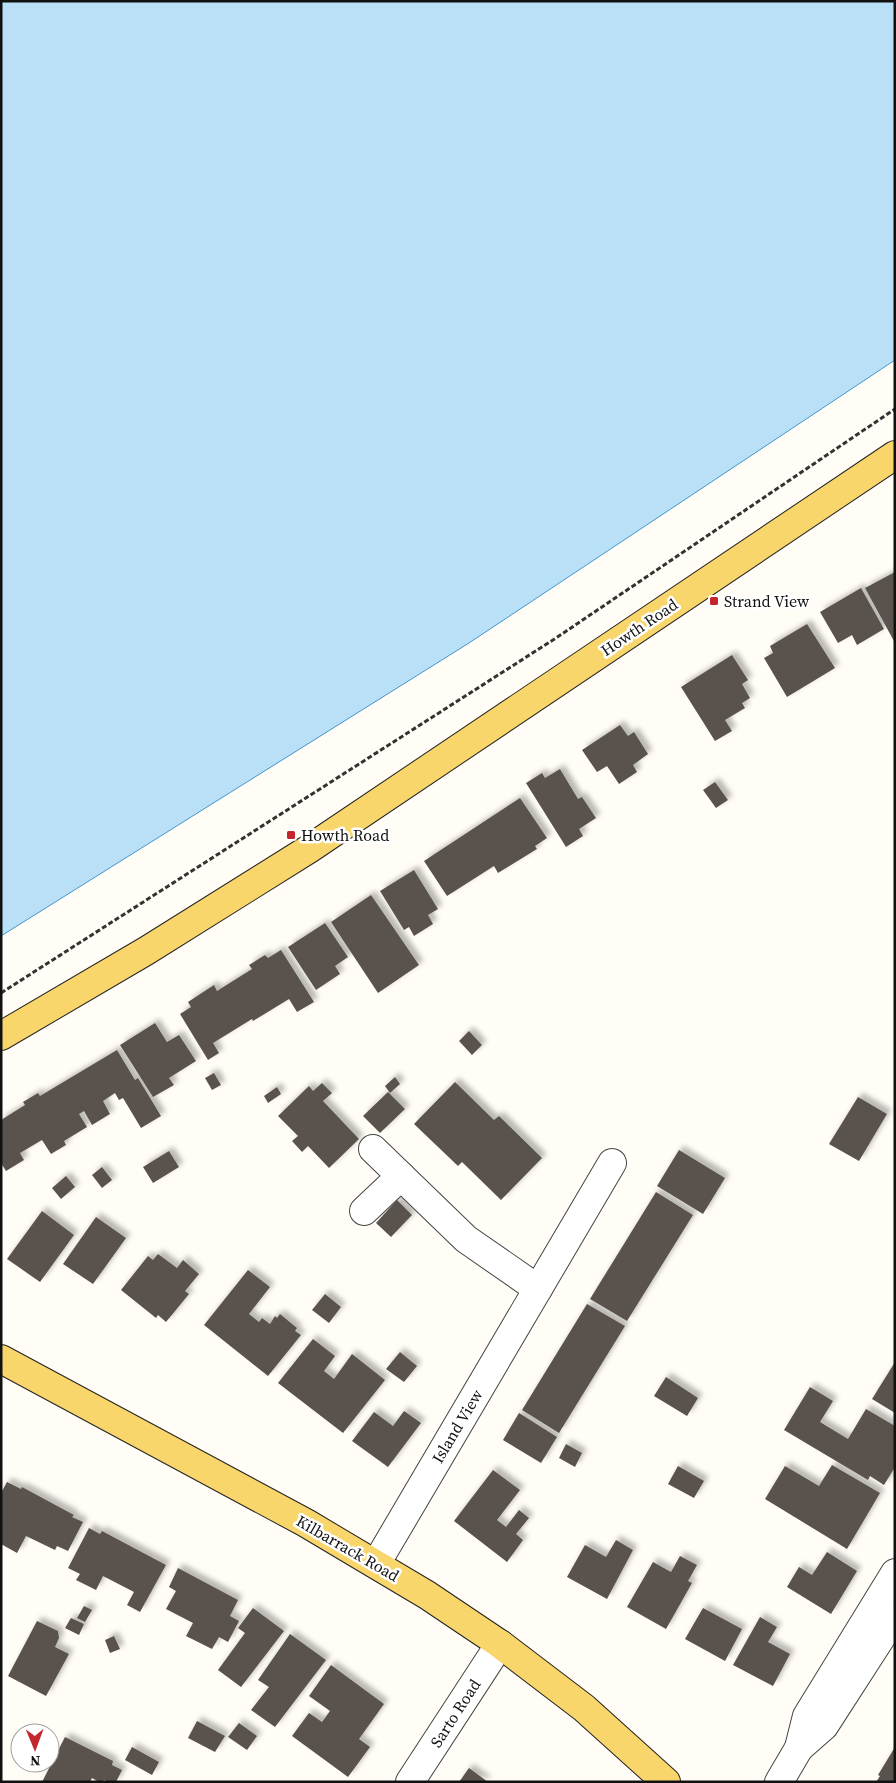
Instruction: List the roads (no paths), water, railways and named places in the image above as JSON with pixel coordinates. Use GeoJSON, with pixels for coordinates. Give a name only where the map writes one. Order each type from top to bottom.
{"type":"FeatureCollection","features":[{"type":"Feature","properties":{"kind":"main road","name":"Howth Road"},"geometry":{"type":"LineString","coordinates":[[1,1036],[146,951],[309,848],[895,455]]}},
{"type":"Feature","properties":{"kind":"main road","name":"Kilbarrack Road"},"geometry":{"type":"LineString","coordinates":[[1,1359],[306,1523],[376,1564],[500,1644],[584,1708],[666,1782]]}},
{"type":"Feature","properties":{"kind":"street"},"geometry":{"type":"LineString","coordinates":[[373,1149],[466,1239],[538,1289]]}},
{"type":"Feature","properties":{"kind":"street","name":"Island View"},"geometry":{"type":"LineString","coordinates":[[376,1564],[612,1163]]}},
{"type":"Feature","properties":{"kind":"street"},"geometry":{"type":"LineString","coordinates":[[364,1210],[401,1176]]}},
{"type":"Feature","properties":{"kind":"street"},"geometry":{"type":"LineString","coordinates":[[779,1782],[799,1748],[807,1716],[895,1573]]}},
{"type":"Feature","properties":{"kind":"street"},"geometry":{"type":"LineString","coordinates":[[799,1748],[824,1726],[895,1616]]}},
{"type":"Feature","properties":{"kind":"street","name":"Sarto Road"},"geometry":{"type":"LineString","coordinates":[[410,1782],[500,1644]]}},
{"type":"Feature","properties":{"kind":"water"},"geometry":{"type":"Polygon","coordinates":[[[1,1],[895,1],[895,360],[469,643],[1,936],[1,1]]]}},
{"type":"Feature","properties":{"kind":"place","name":"Strand View"},"geometry":{"type":"Point","coordinates":[714,601]}},
{"type":"Feature","properties":{"kind":"place","name":"Howth Road"},"geometry":{"type":"Point","coordinates":[291,835]}}]}
